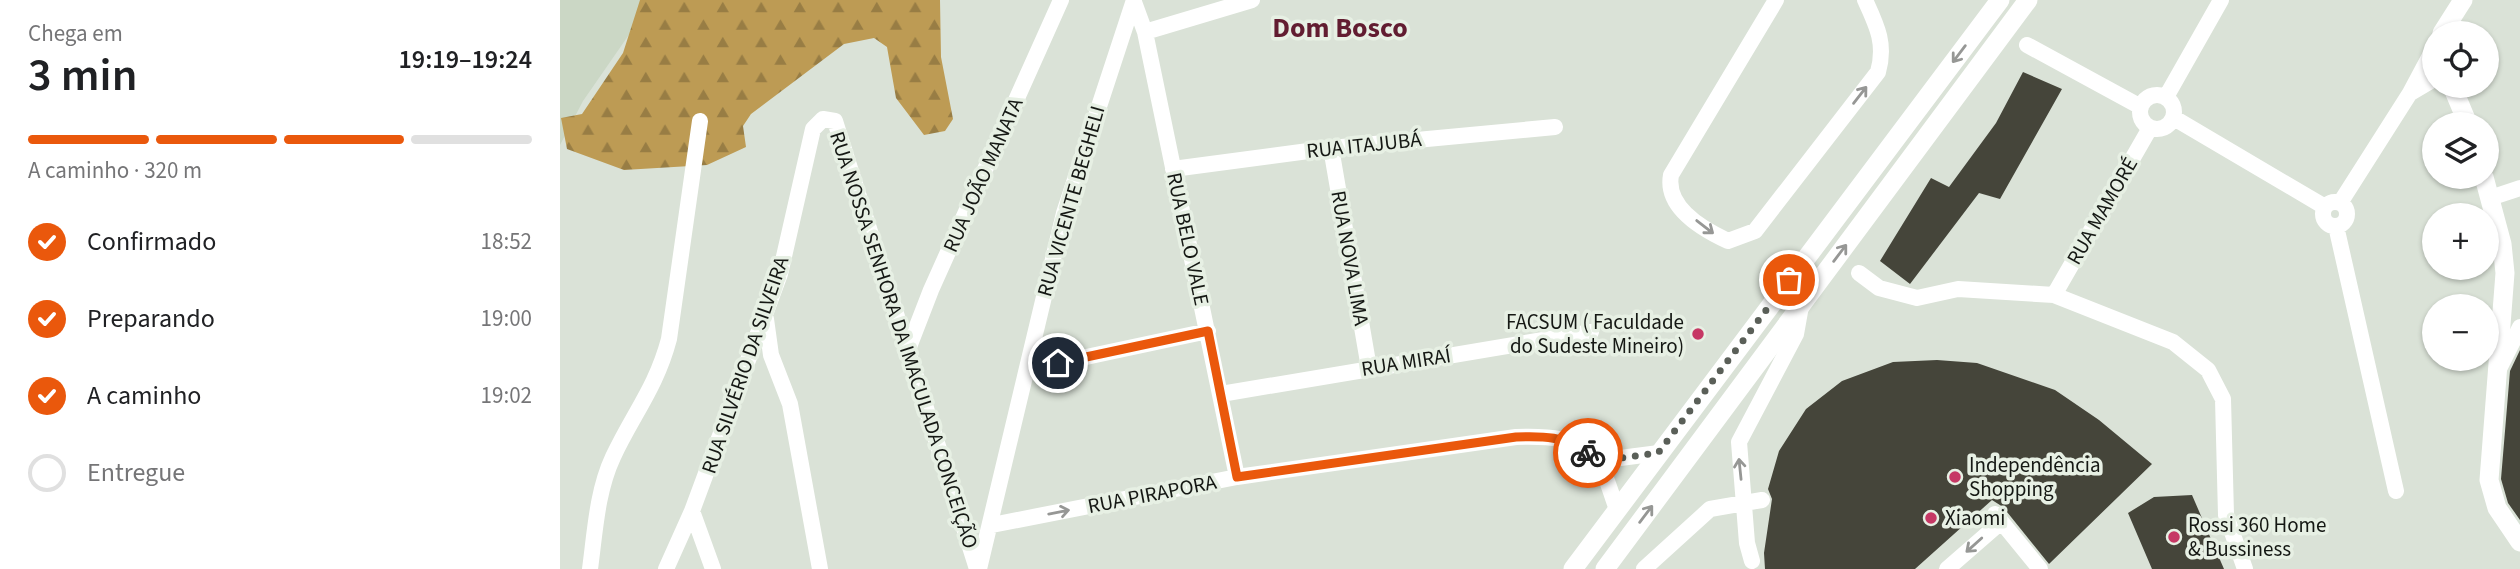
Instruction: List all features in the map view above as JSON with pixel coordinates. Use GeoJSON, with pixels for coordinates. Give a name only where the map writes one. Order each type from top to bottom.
{"type":"FeatureCollection","features":[{"type":"Feature","properties":{"kind":"main road"},"geometry":{"type":"LineString","coordinates":[[1573,569],[2000,0]]}},
{"type":"Feature","properties":{"kind":"main road"},"geometry":{"type":"LineString","coordinates":[[1605,569],[2028,0]]}},
{"type":"Feature","properties":{"kind":"main road"},"geometry":{"type":"LineString","coordinates":[[2450,21],[2462,2]]}},
{"type":"Feature","properties":{"kind":"main road"},"geometry":{"type":"LineString","coordinates":[[2460,21],[2462,2]]}},
{"type":"Feature","properties":{"kind":"main road"},"geometry":{"type":"LineString","coordinates":[[2487,189],[2502,244],[2505,273],[2500,367],[2489,480],[2497,508],[2520,542]]}},
{"type":"Feature","properties":{"kind":"street","name":"RUA JOÃO MANATA"},"geometry":{"type":"LineString","coordinates":[[907,352],[1061,0]]}},
{"type":"Feature","properties":{"kind":"street"},"geometry":{"type":"LineString","coordinates":[[1145,32],[1252,0]]}},
{"type":"Feature","properties":{"kind":"street"},"geometry":{"type":"LineString","coordinates":[[1776,0],[1671,175],[1670,196],[1678,206],[1716,236],[1728,241],[1755,231],[1878,72],[1882,56],[1881,34],[1865,0]]}},
{"type":"Feature","properties":{"kind":"street"},"geometry":{"type":"LineString","coordinates":[[2166,97],[2221,0]]}},
{"type":"Feature","properties":{"kind":"street","name":"RUA BELO VALE"},"geometry":{"type":"LineString","coordinates":[[1134,1],[1145,32],[1237,477]]}},
{"type":"Feature","properties":{"kind":"street","name":"RUA VICENTE BEGHELI"},"geometry":{"type":"LineString","coordinates":[[978,569],[992,525],[1064,213],[1121,32],[1134,1]]}},
{"type":"Feature","properties":{"kind":"street"},"geometry":{"type":"LineString","coordinates":[[2027,45],[2141,107]]}},
{"type":"Feature","properties":{"kind":"street"},"geometry":{"type":"LineString","coordinates":[[2396,491],[2336,226],[2324,219],[2410,93],[2422,70]]}},
{"type":"Feature","properties":{"kind":"street"},"geometry":{"type":"LineString","coordinates":[[2410,93],[2422,86]]}},
{"type":"Feature","properties":{"kind":"street"},"geometry":{"type":"LineString","coordinates":[[2153,95],[2166,97],[2175,108],[2174,118],[2165,128],[2150,128],[2141,117],[2141,107],[2153,95]]}},
{"type":"Feature","properties":{"kind":"street","name":"RUA NOSSA SENHORA DA IMACULADA CONCEIÇÃO"},"geometry":{"type":"LineString","coordinates":[[823,118],[835,121],[978,569]]}},
{"type":"Feature","properties":{"kind":"street","name":"RUA SILVÉRIO DA SILVEIRA"},"geometry":{"type":"LineString","coordinates":[[666,569],[692,511],[780,274],[813,130],[823,118]]}},
{"type":"Feature","properties":{"kind":"street"},"geometry":{"type":"LineString","coordinates":[[2174,118],[2333,206]]}},
{"type":"Feature","properties":{"kind":"street"},"geometry":{"type":"LineString","coordinates":[[590,569],[601,494],[612,458],[660,373],[669,340],[700,121]]}},
{"type":"Feature","properties":{"kind":"street","name":"RUA ITAJUBÁ"},"geometry":{"type":"LineString","coordinates":[[1174,169],[1331,148],[1555,127]]}},
{"type":"Feature","properties":{"kind":"street","name":"RUA MAMORÉ"},"geometry":{"type":"LineString","coordinates":[[2054,295],[2150,128]]}},
{"type":"Feature","properties":{"kind":"street","name":"RUA NOVA LIMA"},"geometry":{"type":"LineString","coordinates":[[1331,148],[1369,368]]}},
{"type":"Feature","properties":{"kind":"street"},"geometry":{"type":"LineString","coordinates":[[2490,198],[2504,196],[2520,188]]}},
{"type":"Feature","properties":{"kind":"street"},"geometry":{"type":"LineString","coordinates":[[1859,273],[1879,288],[1917,298],[1958,289],[2054,295],[2173,342],[2208,370],[2224,400],[2226,515],[2245,569]]}},
{"type":"Feature","properties":{"kind":"street"},"geometry":{"type":"LineString","coordinates":[[1752,561],[1746,532],[1739,442],[1796,334],[1801,305]]}},
{"type":"Feature","properties":{"kind":"street"},"geometry":{"type":"LineString","coordinates":[[765,316],[771,355],[790,404],[820,569]]}},
{"type":"Feature","properties":{"kind":"street"},"geometry":{"type":"LineString","coordinates":[[2500,367],[2520,327]]}},
{"type":"Feature","properties":{"kind":"street"},"geometry":{"type":"LineString","coordinates":[[1058,363],[1208,331]]}},
{"type":"Feature","properties":{"kind":"street","name":"RUA MIRAÍ"},"geometry":{"type":"LineString","coordinates":[[1221,394],[1591,332]]}},
{"type":"Feature","properties":{"kind":"street","name":"RUA PIRAPORA"},"geometry":{"type":"LineString","coordinates":[[992,525],[1237,477],[1516,437],[1545,436],[1567,440],[1598,461]]}},
{"type":"Feature","properties":{"kind":"street"},"geometry":{"type":"LineString","coordinates":[[1617,509],[1598,461],[1658,453]]}},
{"type":"Feature","properties":{"kind":"street"},"geometry":{"type":"LineString","coordinates":[[1644,569],[1710,509],[1724,504],[1757,500]]}},
{"type":"Feature","properties":{"kind":"street"},"geometry":{"type":"LineString","coordinates":[[692,511],[713,569]]}},
{"type":"Feature","properties":{"kind":"street"},"geometry":{"type":"LineString","coordinates":[[1947,569],[1998,518],[2040,569]]}},
{"type":"Feature","properties":{"kind":"shaded area"},"geometry":{"type":"Polygon","coordinates":[[[560,0],[653,0],[583,101],[560,145],[560,0]]]}},
{"type":"Feature","properties":{"kind":"green space"},"geometry":{"type":"Polygon","coordinates":[[[640,0],[940,0],[941,57],[953,119],[945,131],[924,135],[896,98],[887,47],[874,38],[844,44],[751,114],[743,126],[746,147],[707,165],[624,170],[567,149],[561,118],[582,114],[623,53],[640,0]]]}},
{"type":"Feature","properties":{"kind":"building"},"geometry":{"type":"Polygon","coordinates":[[[2023,72],[2062,89],[2000,199],[1979,193],[1910,284],[1880,261],[1931,178],[1949,187],[1996,123],[2023,72]]]}},
{"type":"Feature","properties":{"kind":"building"},"geometry":{"type":"Polygon","coordinates":[[[2520,350],[2520,520],[2508,503],[2501,479],[2510,371],[2520,350]]]}},
{"type":"Feature","properties":{"kind":"building","name":"Independência Shopping"},"geometry":{"type":"Polygon","coordinates":[[[1937,360],[1977,363],[2055,390],[2099,420],[2152,464],[2049,564],[2003,507],[1992,500],[1915,569],[1765,569],[1764,553],[1772,499],[1768,489],[1779,451],[1806,409],[1842,381],[1893,362],[1937,360]]]}},
{"type":"Feature","properties":{"kind":"building","name":"Rossi 360 Home & Bussiness"},"geometry":{"type":"Polygon","coordinates":[[[2192,495],[2224,569],[2152,569],[2128,513],[2154,497],[2192,495]]]}},
{"type":"Feature","properties":{"kind":"way so far"},"geometry":{"type":"LineString","coordinates":[[1588,453],[1598,461],[1658,453],[1789,280]]}},
{"type":"Feature","properties":{"kind":"place","name":"FACSUM ( Faculdade do Sudeste Mineiro)"},"geometry":{"type":"Point","coordinates":[1698,334]}},
{"type":"Feature","properties":{"kind":"place","name":"Independência Shopping"},"geometry":{"type":"Point","coordinates":[1955,477]}},
{"type":"Feature","properties":{"kind":"place","name":"Xiaomi"},"geometry":{"type":"Point","coordinates":[1931,518]}},
{"type":"Feature","properties":{"kind":"place","name":"Rossi 360 Home & Bussiness"},"geometry":{"type":"Point","coordinates":[2174,537]}},
{"type":"Feature","properties":{"kind":"district","name":"Dom Bosco"},"geometry":{"type":"Point","coordinates":[1340,28]}},
{"type":"Feature","properties":{"kind":"route"},"geometry":{"type":"LineString","coordinates":[[1058,363],[1208,331],[1237,477],[1516,437],[1545,436],[1567,440],[1588,453]]}}]}
